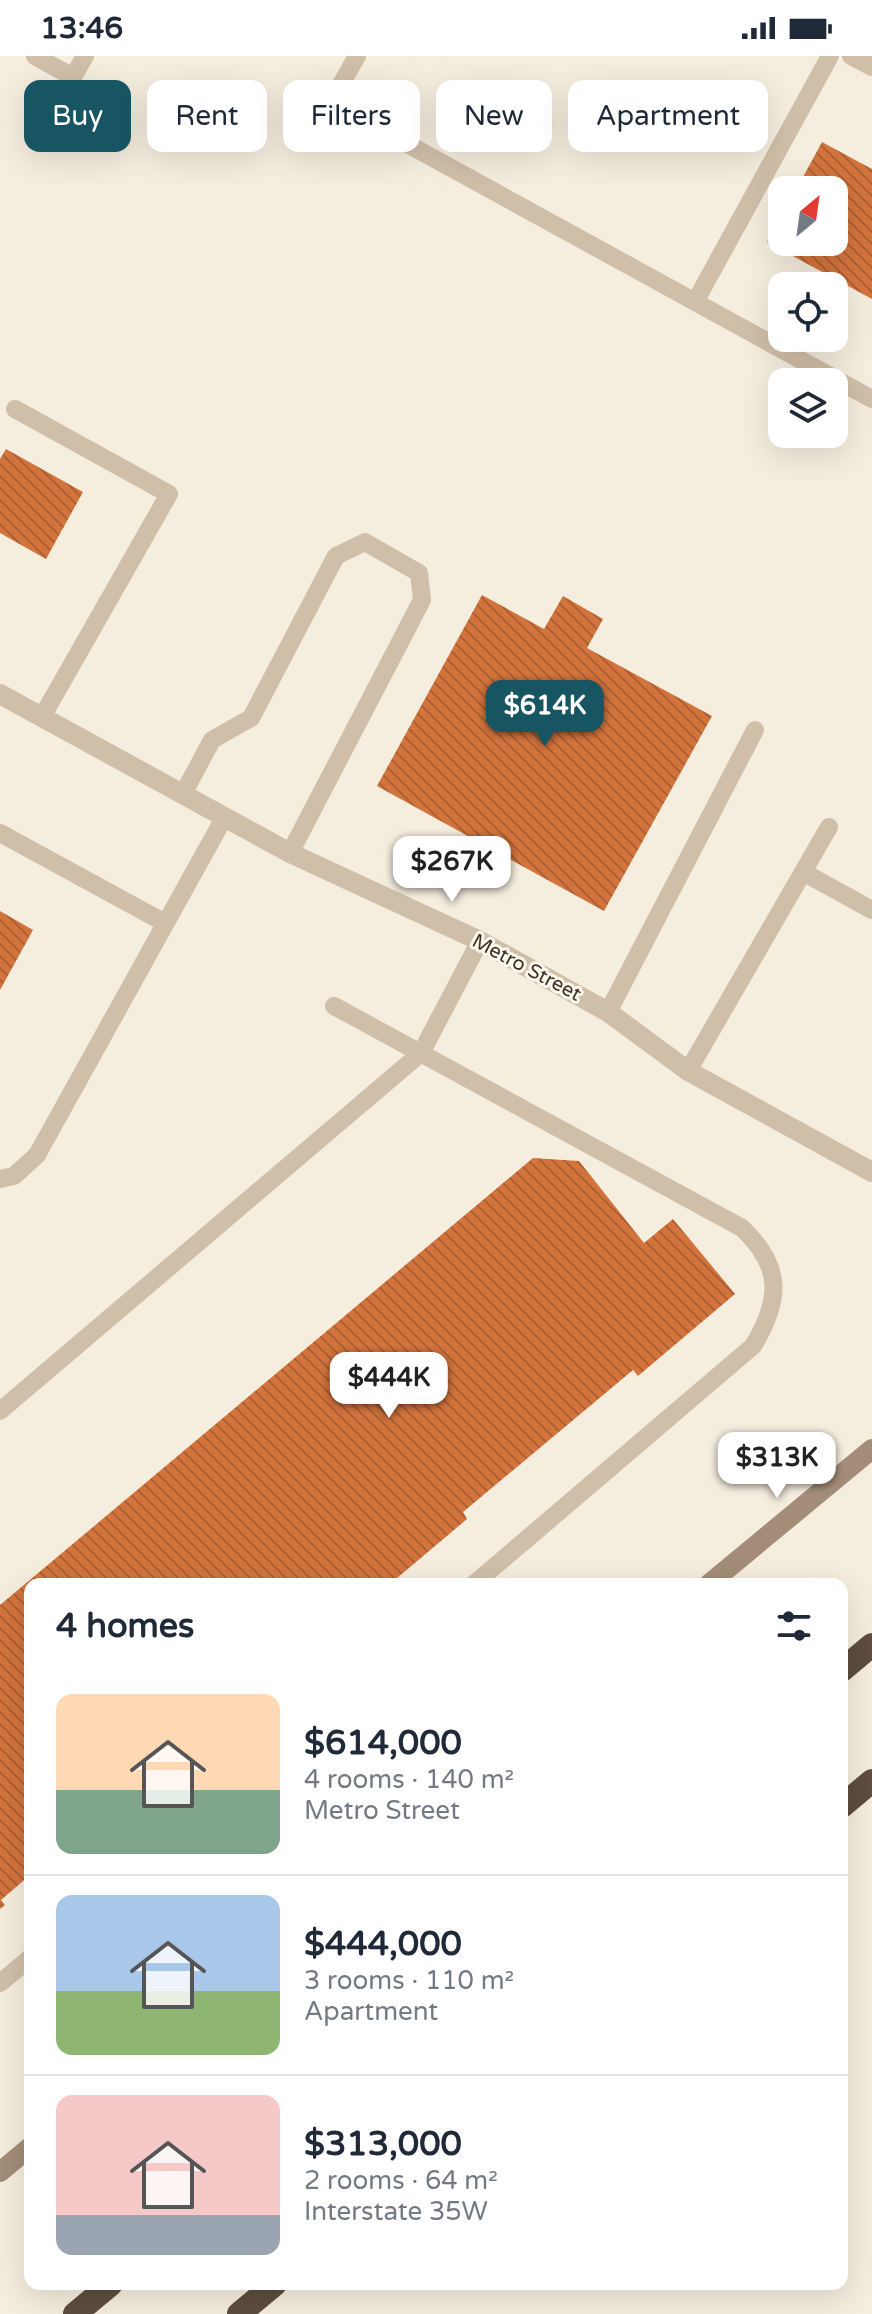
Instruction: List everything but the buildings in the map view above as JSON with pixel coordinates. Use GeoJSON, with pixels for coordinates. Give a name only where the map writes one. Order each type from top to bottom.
{"type":"FeatureCollection","features":[{"type":"Feature","properties":{"kind":"highway"},"geometry":{"type":"LineString","coordinates":[[848,1665],[872,1645]]}},
{"type":"Feature","properties":{"kind":"highway"},"geometry":{"type":"LineString","coordinates":[[848,1801],[872,1781]]}},
{"type":"Feature","properties":{"kind":"highway"},"geometry":{"type":"LineString","coordinates":[[75,2314],[104,2290]]}},
{"type":"Feature","properties":{"kind":"highway"},"geometry":{"type":"LineString","coordinates":[[239,2314],[268,2290]]}},
{"type":"Feature","properties":{"kind":"street","name":"Metro Street"},"geometry":{"type":"LineString","coordinates":[[0,694],[290,853],[480,941],[608,1012],[688,1071],[872,1172]]}},
{"type":"Feature","properties":{"kind":"street"},"geometry":{"type":"LineString","coordinates":[[716,1578],[872,1449]]}},
{"type":"Feature","properties":{"kind":"street"},"geometry":{"type":"LineString","coordinates":[[0,2172],[24,2152]]}},
{"type":"Feature","properties":{"kind":"lane"},"geometry":{"type":"LineString","coordinates":[[35,56],[73,77],[85,56]]}},
{"type":"Feature","properties":{"kind":"lane"},"geometry":{"type":"LineString","coordinates":[[357,56],[331,102],[872,399]]}},
{"type":"Feature","properties":{"kind":"lane"},"geometry":{"type":"LineString","coordinates":[[695,302],[830,56]]}},
{"type":"Feature","properties":{"kind":"lane"},"geometry":{"type":"LineString","coordinates":[[851,56],[872,67]]}},
{"type":"Feature","properties":{"kind":"lane"},"geometry":{"type":"LineString","coordinates":[[15,409],[169,494],[42,717]]}},
{"type":"Feature","properties":{"kind":"lane"},"geometry":{"type":"LineString","coordinates":[[183,794],[212,740],[251,718],[336,556],[365,542],[419,573],[422,600],[290,853]]}},
{"type":"Feature","properties":{"kind":"lane"},"geometry":{"type":"LineString","coordinates":[[608,1012],[755,730]]}},
{"type":"Feature","properties":{"kind":"lane"},"geometry":{"type":"LineString","coordinates":[[0,1179],[14,1176],[37,1155],[224,818]]}},
{"type":"Feature","properties":{"kind":"lane"},"geometry":{"type":"LineString","coordinates":[[688,1071],[829,827]]}},
{"type":"Feature","properties":{"kind":"lane"},"geometry":{"type":"LineString","coordinates":[[0,833],[165,923]]}},
{"type":"Feature","properties":{"kind":"lane"},"geometry":{"type":"LineString","coordinates":[[803,872],[872,910]]}},
{"type":"Feature","properties":{"kind":"lane"},"geometry":{"type":"LineString","coordinates":[[0,1411],[421,1053],[480,941]]}},
{"type":"Feature","properties":{"kind":"lane"},"geometry":{"type":"LineString","coordinates":[[334,1006],[742,1228],[758,1243],[769,1263],[774,1289],[771,1311],[763,1330],[747,1353],[481,1578]]}},
{"type":"Feature","properties":{"kind":"lane"},"geometry":{"type":"LineString","coordinates":[[0,1983],[24,1963]]}}]}
